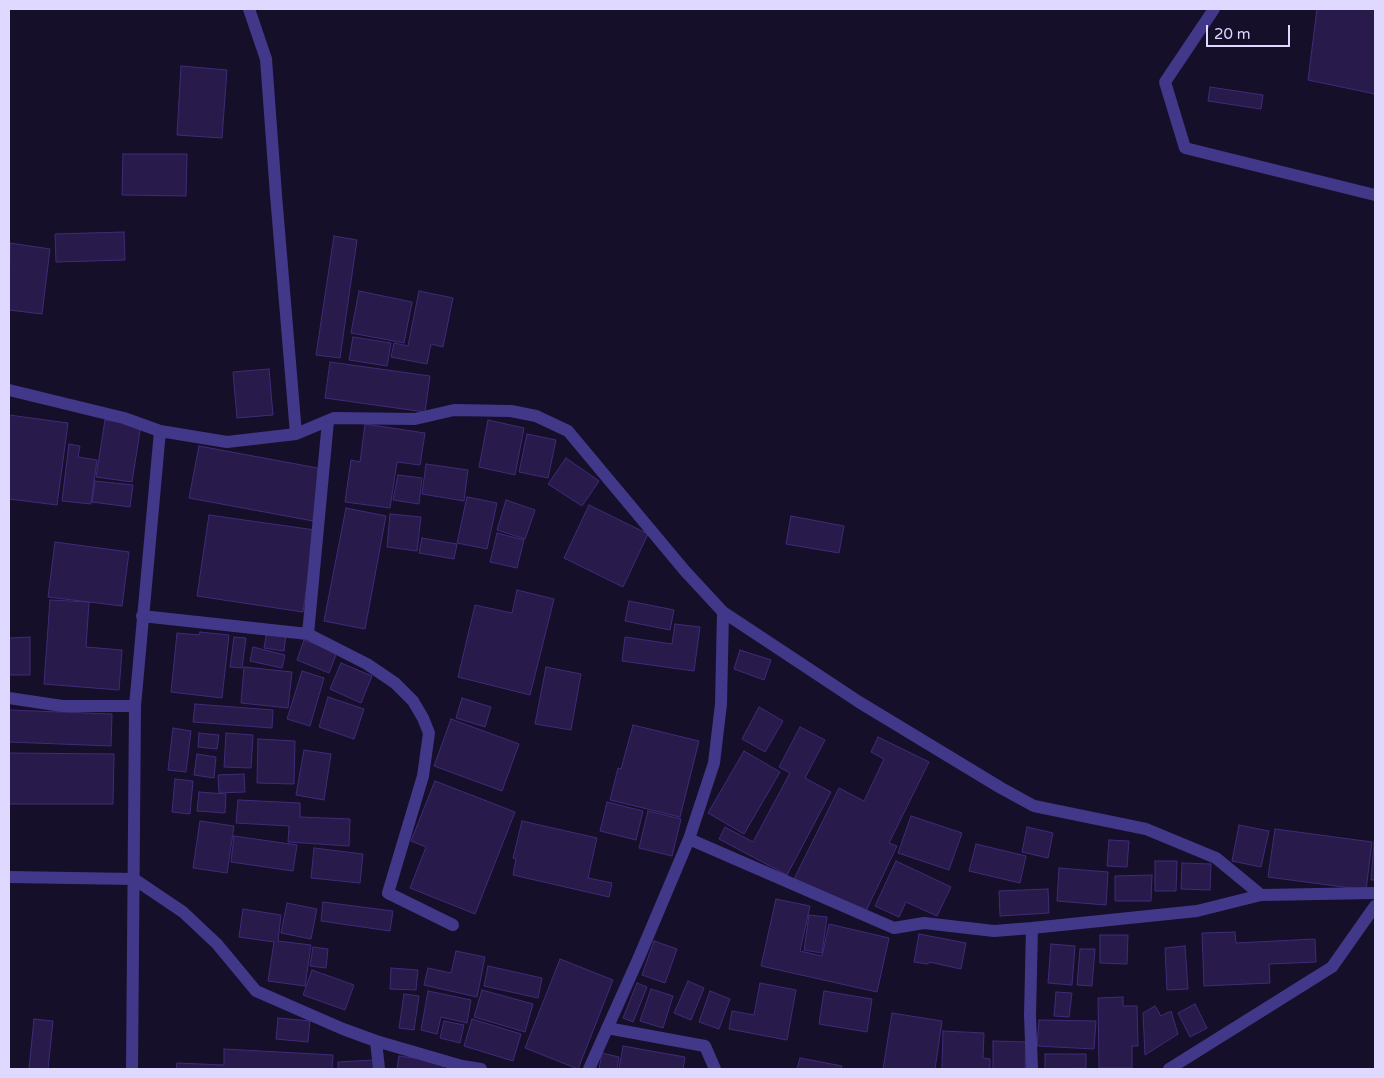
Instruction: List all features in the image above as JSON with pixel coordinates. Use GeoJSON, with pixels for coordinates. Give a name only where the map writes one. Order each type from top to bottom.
{"type":"FeatureCollection","features":[{"type":"Feature","properties":{"kind":"street"},"geometry":{"type":"LineString","coordinates":[[249,9],[266,59],[276,204],[296,434]]}},
{"type":"Feature","properties":{"kind":"street"},"geometry":{"type":"LineString","coordinates":[[1214,9],[1165,82],[1184,148],[1375,195]]}},
{"type":"Feature","properties":{"kind":"street"},"geometry":{"type":"LineString","coordinates":[[9,390],[124,418],[160,431],[226,442],[296,434],[334,418],[415,418],[454,410],[510,411],[536,416],[568,431],[723,612],[860,702],[1034,806],[1146,829],[1216,858],[1261,895]]}},
{"type":"Feature","properties":{"kind":"street"},"geometry":{"type":"LineString","coordinates":[[308,634],[328,421]]}},
{"type":"Feature","properties":{"kind":"street"},"geometry":{"type":"LineString","coordinates":[[132,1069],[136,706],[142,616],[160,431]]}},
{"type":"Feature","properties":{"kind":"street"},"geometry":{"type":"LineString","coordinates":[[589,1069],[689,839],[714,763],[721,704],[723,612]]}},
{"type":"Feature","properties":{"kind":"street"},"geometry":{"type":"LineString","coordinates":[[142,616],[308,634],[368,664],[395,683],[413,701],[429,733],[423,776],[388,893],[453,925]]}},
{"type":"Feature","properties":{"kind":"street"},"geometry":{"type":"LineString","coordinates":[[9,698],[62,706],[136,706]]}},
{"type":"Feature","properties":{"kind":"street"},"geometry":{"type":"LineString","coordinates":[[689,839],[894,928],[924,923],[994,931],[1197,911],[1261,895],[1375,893]]}},
{"type":"Feature","properties":{"kind":"street"},"geometry":{"type":"LineString","coordinates":[[9,877],[134,879],[183,912],[217,944],[256,991],[343,1029],[376,1041],[462,1066],[481,1069]]}},
{"type":"Feature","properties":{"kind":"street"},"geometry":{"type":"LineString","coordinates":[[1173,1068],[1332,967],[1375,906]]}},
{"type":"Feature","properties":{"kind":"street"},"geometry":{"type":"LineString","coordinates":[[1032,928],[1030,1015],[1032,1069]]}},
{"type":"Feature","properties":{"kind":"street"},"geometry":{"type":"LineString","coordinates":[[607,1028],[705,1046],[715,1069]]}},
{"type":"Feature","properties":{"kind":"street"},"geometry":{"type":"LineString","coordinates":[[376,1041],[379,1069]]}},
{"type":"Feature","properties":{"kind":"building"},"geometry":{"type":"Polygon","coordinates":[[[1317,9],[1375,9],[1375,94],[1308,80],[1317,9]]]}},
{"type":"Feature","properties":{"kind":"building"},"geometry":{"type":"Polygon","coordinates":[[[181,66],[227,70],[222,138],[177,135],[181,66]]]}},
{"type":"Feature","properties":{"kind":"building"},"geometry":{"type":"Polygon","coordinates":[[[1210,87],[1263,95],[1261,109],[1208,101],[1210,87]]]}},
{"type":"Feature","properties":{"kind":"building"},"geometry":{"type":"Polygon","coordinates":[[[123,154],[187,154],[186,196],[122,195],[123,154]]]}},
{"type":"Feature","properties":{"kind":"building"},"geometry":{"type":"Polygon","coordinates":[[[124,232],[125,260],[56,262],[55,234],[124,232]]]}},
{"type":"Feature","properties":{"kind":"building"},"geometry":{"type":"Polygon","coordinates":[[[334,236],[357,240],[340,358],[316,355],[334,236]]]}},
{"type":"Feature","properties":{"kind":"building"},"geometry":{"type":"Polygon","coordinates":[[[10,243],[50,249],[42,314],[9,310],[10,243]]]}},
{"type":"Feature","properties":{"kind":"building"},"geometry":{"type":"Polygon","coordinates":[[[359,291],[412,302],[404,343],[351,333],[359,291]]]}},
{"type":"Feature","properties":{"kind":"building"},"geometry":{"type":"Polygon","coordinates":[[[419,291],[453,298],[443,347],[431,344],[427,364],[391,357],[394,343],[408,346],[419,291]]]}},
{"type":"Feature","properties":{"kind":"building"},"geometry":{"type":"Polygon","coordinates":[[[353,337],[391,343],[387,366],[349,360],[353,337]]]}},
{"type":"Feature","properties":{"kind":"building"},"geometry":{"type":"Polygon","coordinates":[[[330,362],[430,376],[425,412],[325,398],[330,362]]]}},
{"type":"Feature","properties":{"kind":"building"},"geometry":{"type":"Polygon","coordinates":[[[269,369],[273,415],[237,418],[233,372],[269,369]]]}},
{"type":"Feature","properties":{"kind":"building"},"geometry":{"type":"Polygon","coordinates":[[[9,415],[68,423],[57,505],[9,499],[9,415]]]}},
{"type":"Feature","properties":{"kind":"building"},"geometry":{"type":"Polygon","coordinates":[[[105,420],[141,425],[132,482],[96,477],[105,420]]]}},
{"type":"Feature","properties":{"kind":"building"},"geometry":{"type":"Polygon","coordinates":[[[488,420],[524,428],[515,475],[479,467],[488,420]]]}},
{"type":"Feature","properties":{"kind":"building"},"geometry":{"type":"Polygon","coordinates":[[[365,424],[425,433],[420,465],[397,462],[390,508],[345,502],[351,460],[360,462],[365,424]]]}},
{"type":"Feature","properties":{"kind":"building"},"geometry":{"type":"Polygon","coordinates":[[[527,434],[556,440],[548,478],[519,472],[527,434]]]}},
{"type":"Feature","properties":{"kind":"building"},"geometry":{"type":"Polygon","coordinates":[[[69,444],[80,446],[78,457],[97,460],[91,504],[62,501],[69,444]]]}},
{"type":"Feature","properties":{"kind":"building"},"geometry":{"type":"Polygon","coordinates":[[[199,446],[323,469],[313,521],[189,498],[199,446]]]}},
{"type":"Feature","properties":{"kind":"building"},"geometry":{"type":"Polygon","coordinates":[[[566,458],[599,481],[582,506],[548,484],[566,458]]]}},
{"type":"Feature","properties":{"kind":"building"},"geometry":{"type":"Polygon","coordinates":[[[426,464],[468,470],[464,501],[422,494],[426,464]]]}},
{"type":"Feature","properties":{"kind":"building"},"geometry":{"type":"Polygon","coordinates":[[[398,475],[422,478],[419,504],[393,500],[398,475]]]}},
{"type":"Feature","properties":{"kind":"building"},"geometry":{"type":"Polygon","coordinates":[[[95,481],[133,485],[130,507],[92,502],[95,481]]]}},
{"type":"Feature","properties":{"kind":"building"},"geometry":{"type":"Polygon","coordinates":[[[467,497],[497,503],[487,549],[457,543],[467,497]]]}},
{"type":"Feature","properties":{"kind":"building"},"geometry":{"type":"Polygon","coordinates":[[[506,500],[535,510],[525,539],[497,530],[506,500]]]}},
{"type":"Feature","properties":{"kind":"building"},"geometry":{"type":"Polygon","coordinates":[[[589,505],[648,534],[623,587],[564,558],[589,505]]]}},
{"type":"Feature","properties":{"kind":"building"},"geometry":{"type":"Polygon","coordinates":[[[346,508],[386,516],[365,629],[324,621],[346,508]]]}},
{"type":"Feature","properties":{"kind":"building"},"geometry":{"type":"Polygon","coordinates":[[[390,514],[421,517],[417,551],[387,547],[390,514]]]}},
{"type":"Feature","properties":{"kind":"building"},"geometry":{"type":"Polygon","coordinates":[[[209,515],[315,530],[303,612],[197,596],[209,515]]]}},
{"type":"Feature","properties":{"kind":"building"},"geometry":{"type":"Polygon","coordinates":[[[791,516],[844,526],[839,553],[786,544],[791,516]]]}},
{"type":"Feature","properties":{"kind":"building"},"geometry":{"type":"Polygon","coordinates":[[[497,533],[524,540],[517,568],[490,562],[497,533]]]}},
{"type":"Feature","properties":{"kind":"building"},"geometry":{"type":"Polygon","coordinates":[[[422,538],[457,544],[454,559],[419,553],[422,538]]]}},
{"type":"Feature","properties":{"kind":"building"},"geometry":{"type":"Polygon","coordinates":[[[55,542],[129,552],[122,606],[48,597],[55,542]]]}},
{"type":"Feature","properties":{"kind":"building"},"geometry":{"type":"Polygon","coordinates":[[[517,590],[554,599],[530,695],[458,677],[475,605],[512,613],[517,590]]]}},
{"type":"Feature","properties":{"kind":"building"},"geometry":{"type":"Polygon","coordinates":[[[50,600],[89,602],[86,647],[122,650],[119,690],[44,684],[50,600]]]}},
{"type":"Feature","properties":{"kind":"building"},"geometry":{"type":"Polygon","coordinates":[[[629,601],[674,610],[670,630],[625,621],[629,601]]]}},
{"type":"Feature","properties":{"kind":"building"},"geometry":{"type":"Polygon","coordinates":[[[675,624],[700,627],[694,671],[622,661],[625,637],[672,644],[675,624]]]}},
{"type":"Feature","properties":{"kind":"building"},"geometry":{"type":"Polygon","coordinates":[[[267,631],[286,634],[284,651],[264,648],[267,631]]]}},
{"type":"Feature","properties":{"kind":"building"},"geometry":{"type":"Polygon","coordinates":[[[200,632],[229,635],[222,698],[171,692],[177,633],[199,635],[200,632]]]}},
{"type":"Feature","properties":{"kind":"building"},"geometry":{"type":"Polygon","coordinates":[[[30,637],[30,675],[9,675],[9,638],[30,637]]]}},
{"type":"Feature","properties":{"kind":"building"},"geometry":{"type":"Polygon","coordinates":[[[234,637],[246,638],[242,668],[230,667],[234,637]]]}},
{"type":"Feature","properties":{"kind":"building"},"geometry":{"type":"Polygon","coordinates":[[[304,640],[337,652],[329,673],[297,660],[304,640]]]}},
{"type":"Feature","properties":{"kind":"building"},"geometry":{"type":"Polygon","coordinates":[[[253,647],[285,655],[282,668],[250,661],[253,647]]]}},
{"type":"Feature","properties":{"kind":"building"},"geometry":{"type":"Polygon","coordinates":[[[740,650],[771,660],[764,680],[734,669],[740,650]]]}},
{"type":"Feature","properties":{"kind":"building"},"geometry":{"type":"Polygon","coordinates":[[[341,663],[372,676],[361,703],[330,689],[341,663]]]}},
{"type":"Feature","properties":{"kind":"building"},"geometry":{"type":"Polygon","coordinates":[[[244,667],[292,672],[288,708],[241,703],[244,667]]]}},
{"type":"Feature","properties":{"kind":"building"},"geometry":{"type":"Polygon","coordinates":[[[546,667],[581,674],[571,730],[535,724],[546,667]]]}},
{"type":"Feature","properties":{"kind":"building"},"geometry":{"type":"Polygon","coordinates":[[[302,671],[324,678],[310,726],[287,719],[302,671]]]}},
{"type":"Feature","properties":{"kind":"building"},"geometry":{"type":"Polygon","coordinates":[[[328,697],[364,709],[354,739],[319,727],[328,697]]]}},
{"type":"Feature","properties":{"kind":"building"},"geometry":{"type":"Polygon","coordinates":[[[462,698],[491,707],[485,727],[456,718],[462,698]]]}},
{"type":"Feature","properties":{"kind":"building"},"geometry":{"type":"Polygon","coordinates":[[[195,704],[273,710],[272,728],[193,722],[195,704]]]}},
{"type":"Feature","properties":{"kind":"building"},"geometry":{"type":"Polygon","coordinates":[[[759,707],[783,721],[765,752],[742,739],[759,707]]]}},
{"type":"Feature","properties":{"kind":"building"},"geometry":{"type":"Polygon","coordinates":[[[9,710],[112,714],[111,746],[9,742],[9,710]]]}},
{"type":"Feature","properties":{"kind":"building"},"geometry":{"type":"Polygon","coordinates":[[[451,719],[519,744],[502,791],[434,766],[451,719]]]}},
{"type":"Feature","properties":{"kind":"building"},"geometry":{"type":"Polygon","coordinates":[[[633,725],[699,741],[680,817],[610,800],[618,768],[621,769],[633,725]]]}},
{"type":"Feature","properties":{"kind":"building"},"geometry":{"type":"Polygon","coordinates":[[[800,727],[825,740],[805,778],[831,792],[787,875],[719,839],[725,827],[753,842],[790,773],[779,767],[800,727]]]}},
{"type":"Feature","properties":{"kind":"building"},"geometry":{"type":"Polygon","coordinates":[[[173,728],[191,731],[186,772],[168,770],[173,728]]]}},
{"type":"Feature","properties":{"kind":"building"},"geometry":{"type":"Polygon","coordinates":[[[199,733],[219,735],[217,749],[198,747],[199,733]]]}},
{"type":"Feature","properties":{"kind":"building"},"geometry":{"type":"Polygon","coordinates":[[[226,733],[253,735],[251,768],[224,767],[226,733]]]}},
{"type":"Feature","properties":{"kind":"building"},"geometry":{"type":"Polygon","coordinates":[[[878,737],[929,762],[889,843],[897,846],[865,913],[794,879],[839,788],[864,801],[884,759],[871,752],[878,737]]]}},
{"type":"Feature","properties":{"kind":"building"},"geometry":{"type":"Polygon","coordinates":[[[258,739],[295,741],[294,784],[257,783],[258,739]]]}},
{"type":"Feature","properties":{"kind":"building"},"geometry":{"type":"Polygon","coordinates":[[[304,750],[331,754],[324,800],[296,795],[304,750]]]}},
{"type":"Feature","properties":{"kind":"building"},"geometry":{"type":"Polygon","coordinates":[[[744,751],[780,772],[744,834],[708,813],[744,751]]]}},
{"type":"Feature","properties":{"kind":"building"},"geometry":{"type":"Polygon","coordinates":[[[9,753],[114,754],[113,804],[9,804],[9,753]]]}},
{"type":"Feature","properties":{"kind":"building"},"geometry":{"type":"Polygon","coordinates":[[[197,754],[216,757],[214,778],[194,775],[197,754]]]}},
{"type":"Feature","properties":{"kind":"building"},"geometry":{"type":"Polygon","coordinates":[[[244,774],[245,792],[219,793],[218,775],[244,774]]]}},
{"type":"Feature","properties":{"kind":"building"},"geometry":{"type":"Polygon","coordinates":[[[175,779],[193,781],[190,814],[172,812],[175,779]]]}},
{"type":"Feature","properties":{"kind":"building"},"geometry":{"type":"Polygon","coordinates":[[[435,781],[515,812],[475,914],[410,888],[426,847],[411,841],[435,781]]]}},
{"type":"Feature","properties":{"kind":"building"},"geometry":{"type":"Polygon","coordinates":[[[199,792],[226,794],[225,813],[197,811],[199,792]]]}},
{"type":"Feature","properties":{"kind":"building"},"geometry":{"type":"Polygon","coordinates":[[[238,800],[300,803],[300,817],[350,819],[349,846],[288,842],[289,826],[236,823],[238,800]]]}},
{"type":"Feature","properties":{"kind":"building"},"geometry":{"type":"Polygon","coordinates":[[[607,802],[643,811],[636,840],[600,831],[607,802]]]}},
{"type":"Feature","properties":{"kind":"building"},"geometry":{"type":"Polygon","coordinates":[[[648,811],[681,819],[672,856],[639,848],[648,811]]]}},
{"type":"Feature","properties":{"kind":"building"},"geometry":{"type":"Polygon","coordinates":[[[911,816],[962,833],[949,870],[898,853],[911,816]]]}},
{"type":"Feature","properties":{"kind":"building"},"geometry":{"type":"Polygon","coordinates":[[[200,821],[234,826],[227,873],[193,868],[200,821]]]}},
{"type":"Feature","properties":{"kind":"building"},"geometry":{"type":"Polygon","coordinates":[[[522,821],[597,838],[588,878],[612,883],[609,897],[513,875],[516,859],[513,858],[522,821]]]}},
{"type":"Feature","properties":{"kind":"building"},"geometry":{"type":"Polygon","coordinates":[[[1239,825],[1269,831],[1261,867],[1232,861],[1239,825]]]}},
{"type":"Feature","properties":{"kind":"building"},"geometry":{"type":"Polygon","coordinates":[[[1027,827],[1053,833],[1048,858],[1022,852],[1027,827]]]}},
{"type":"Feature","properties":{"kind":"building"},"geometry":{"type":"Polygon","coordinates":[[[1275,829],[1372,842],[1366,890],[1268,877],[1275,829]]]}},
{"type":"Feature","properties":{"kind":"building"},"geometry":{"type":"Polygon","coordinates":[[[1375,830],[1375,880],[1371,880],[1375,830]]]}},
{"type":"Feature","properties":{"kind":"building"},"geometry":{"type":"Polygon","coordinates":[[[234,836],[297,845],[293,871],[231,862],[234,836]]]}},
{"type":"Feature","properties":{"kind":"building"},"geometry":{"type":"Polygon","coordinates":[[[1109,840],[1129,841],[1127,867],[1107,866],[1109,840]]]}},
{"type":"Feature","properties":{"kind":"building"},"geometry":{"type":"Polygon","coordinates":[[[976,844],[1026,856],[1020,883],[969,871],[976,844]]]}},
{"type":"Feature","properties":{"kind":"building"},"geometry":{"type":"Polygon","coordinates":[[[314,848],[363,854],[360,883],[311,878],[314,848]]]}},
{"type":"Feature","properties":{"kind":"building"},"geometry":{"type":"Polygon","coordinates":[[[896,861],[951,887],[937,916],[906,902],[899,917],[875,906],[896,861]]]}},
{"type":"Feature","properties":{"kind":"building"},"geometry":{"type":"Polygon","coordinates":[[[1155,861],[1177,861],[1176,891],[1155,891],[1155,861]]]}},
{"type":"Feature","properties":{"kind":"building"},"geometry":{"type":"Polygon","coordinates":[[[1182,863],[1211,864],[1210,890],[1181,889],[1182,863]]]}},
{"type":"Feature","properties":{"kind":"building"},"geometry":{"type":"Polygon","coordinates":[[[1059,868],[1108,872],[1106,905],[1057,901],[1059,868]]]}},
{"type":"Feature","properties":{"kind":"building"},"geometry":{"type":"Polygon","coordinates":[[[1152,875],[1151,901],[1115,901],[1115,876],[1152,875]]]}},
{"type":"Feature","properties":{"kind":"building"},"geometry":{"type":"Polygon","coordinates":[[[1048,889],[1049,913],[1000,916],[999,891],[1048,889]]]}},
{"type":"Feature","properties":{"kind":"building"},"geometry":{"type":"Polygon","coordinates":[[[776,899],[810,906],[800,951],[822,956],[829,924],[889,938],[877,992],[761,966],[776,899]]]}},
{"type":"Feature","properties":{"kind":"building"},"geometry":{"type":"Polygon","coordinates":[[[323,902],[393,911],[390,931],[321,921],[323,902]]]}},
{"type":"Feature","properties":{"kind":"building"},"geometry":{"type":"Polygon","coordinates":[[[287,903],[317,909],[311,939],[281,933],[287,903]]]}},
{"type":"Feature","properties":{"kind":"building"},"geometry":{"type":"Polygon","coordinates":[[[243,909],[281,915],[278,941],[311,945],[305,986],[268,981],[274,942],[239,937],[243,909]]]}},
{"type":"Feature","properties":{"kind":"building"},"geometry":{"type":"Polygon","coordinates":[[[809,915],[827,917],[822,953],[804,950],[809,915]]]}},
{"type":"Feature","properties":{"kind":"building"},"geometry":{"type":"Polygon","coordinates":[[[1235,932],[1236,943],[1315,939],[1316,962],[1269,964],[1270,983],[1204,986],[1202,933],[1235,932]]]}},
{"type":"Feature","properties":{"kind":"building"},"geometry":{"type":"Polygon","coordinates":[[[919,934],[966,943],[961,969],[929,962],[928,964],[914,962],[919,934]]]}},
{"type":"Feature","properties":{"kind":"building"},"geometry":{"type":"Polygon","coordinates":[[[1100,935],[1128,935],[1127,964],[1100,963],[1100,935]]]}},
{"type":"Feature","properties":{"kind":"building"},"geometry":{"type":"Polygon","coordinates":[[[654,941],[677,949],[665,983],[642,975],[654,941]]]}},
{"type":"Feature","properties":{"kind":"building"},"geometry":{"type":"Polygon","coordinates":[[[1051,944],[1075,946],[1072,985],[1048,983],[1051,944]]]}},
{"type":"Feature","properties":{"kind":"building"},"geometry":{"type":"Polygon","coordinates":[[[1185,946],[1188,989],[1167,990],[1165,948],[1185,946]]]}},
{"type":"Feature","properties":{"kind":"building"},"geometry":{"type":"Polygon","coordinates":[[[313,947],[328,949],[326,968],[310,966],[313,947]]]}},
{"type":"Feature","properties":{"kind":"building"},"geometry":{"type":"Polygon","coordinates":[[[1080,949],[1095,949],[1092,986],[1077,985],[1080,949]]]}},
{"type":"Feature","properties":{"kind":"building"},"geometry":{"type":"Polygon","coordinates":[[[456,951],[485,957],[477,997],[424,985],[428,968],[451,973],[456,951]]]}},
{"type":"Feature","properties":{"kind":"building"},"geometry":{"type":"Polygon","coordinates":[[[560,959],[613,980],[578,1069],[525,1048],[560,959]]]}},
{"type":"Feature","properties":{"kind":"building"},"geometry":{"type":"Polygon","coordinates":[[[488,966],[542,978],[538,998],[484,986],[488,966]]]}},
{"type":"Feature","properties":{"kind":"building"},"geometry":{"type":"Polygon","coordinates":[[[391,968],[418,970],[416,990],[390,989],[391,968]]]}},
{"type":"Feature","properties":{"kind":"building"},"geometry":{"type":"Polygon","coordinates":[[[312,970],[354,985],[345,1010],[303,995],[312,970]]]}},
{"type":"Feature","properties":{"kind":"building"},"geometry":{"type":"Polygon","coordinates":[[[688,981],[704,988],[691,1020],[674,1013],[688,981]]]}},
{"type":"Feature","properties":{"kind":"building"},"geometry":{"type":"Polygon","coordinates":[[[637,983],[647,987],[633,1022],[623,1018],[637,983]]]}},
{"type":"Feature","properties":{"kind":"building"},"geometry":{"type":"Polygon","coordinates":[[[760,983],[796,990],[787,1040],[729,1029],[732,1011],[754,1015],[760,983]]]}},
{"type":"Feature","properties":{"kind":"building"},"geometry":{"type":"Polygon","coordinates":[[[651,989],[673,996],[663,1028],[640,1021],[651,989]]]}},
{"type":"Feature","properties":{"kind":"building"},"geometry":{"type":"Polygon","coordinates":[[[482,990],[533,1004],[525,1032],[474,1017],[482,990]]]}},
{"type":"Feature","properties":{"kind":"building"},"geometry":{"type":"Polygon","coordinates":[[[428,991],[471,1000],[467,1023],[441,1017],[437,1034],[421,1030],[428,991]]]}},
{"type":"Feature","properties":{"kind":"building"},"geometry":{"type":"Polygon","coordinates":[[[710,991],[730,999],[719,1029],[699,1022],[710,991]]]}},
{"type":"Feature","properties":{"kind":"building"},"geometry":{"type":"Polygon","coordinates":[[[824,991],[872,999],[867,1032],[819,1024],[824,991]]]}},
{"type":"Feature","properties":{"kind":"building"},"geometry":{"type":"Polygon","coordinates":[[[1056,992],[1072,993],[1069,1017],[1054,1016],[1056,992]]]}},
{"type":"Feature","properties":{"kind":"building"},"geometry":{"type":"Polygon","coordinates":[[[404,994],[419,996],[414,1030],[399,1028],[404,994]]]}},
{"type":"Feature","properties":{"kind":"building"},"geometry":{"type":"Polygon","coordinates":[[[1123,997],[1123,1006],[1137,1006],[1138,1046],[1132,1046],[1132,1068],[1099,1068],[1098,998],[1123,997]]]}},
{"type":"Feature","properties":{"kind":"building"},"geometry":{"type":"Polygon","coordinates":[[[1195,1004],[1207,1028],[1190,1037],[1178,1013],[1195,1004]]]}},
{"type":"Feature","properties":{"kind":"building"},"geometry":{"type":"Polygon","coordinates":[[[1155,1006],[1161,1016],[1171,1011],[1178,1034],[1145,1055],[1143,1013],[1155,1006]]]}},
{"type":"Feature","properties":{"kind":"building"},"geometry":{"type":"Polygon","coordinates":[[[892,1013],[942,1021],[935,1069],[883,1069],[892,1013]]]}},
{"type":"Feature","properties":{"kind":"building"},"geometry":{"type":"Polygon","coordinates":[[[278,1018],[310,1021],[308,1042],[276,1039],[278,1018]]]}},
{"type":"Feature","properties":{"kind":"building"},"geometry":{"type":"Polygon","coordinates":[[[34,1019],[53,1021],[48,1069],[29,1069],[34,1019]]]}},
{"type":"Feature","properties":{"kind":"building"},"geometry":{"type":"Polygon","coordinates":[[[472,1019],[521,1034],[513,1061],[464,1046],[472,1019]]]}},
{"type":"Feature","properties":{"kind":"building"},"geometry":{"type":"Polygon","coordinates":[[[1039,1020],[1096,1021],[1094,1049],[1037,1046],[1039,1020]]]}},
{"type":"Feature","properties":{"kind":"building"},"geometry":{"type":"Polygon","coordinates":[[[444,1021],[464,1025],[460,1043],[440,1038],[444,1021]]]}},
{"type":"Feature","properties":{"kind":"building"},"geometry":{"type":"Polygon","coordinates":[[[943,1031],[984,1033],[983,1058],[990,1059],[990,1069],[942,1069],[943,1031]]]}},
{"type":"Feature","properties":{"kind":"building"},"geometry":{"type":"Polygon","coordinates":[[[993,1041],[1026,1042],[1025,1069],[993,1069],[993,1041]]]}},
{"type":"Feature","properties":{"kind":"building"},"geometry":{"type":"Polygon","coordinates":[[[623,1046],[685,1057],[683,1069],[619,1069],[623,1046]]]}},
{"type":"Feature","properties":{"kind":"building"},"geometry":{"type":"Polygon","coordinates":[[[224,1049],[333,1055],[332,1069],[176,1069],[177,1063],[224,1065],[224,1049]]]}},
{"type":"Feature","properties":{"kind":"building"},"geometry":{"type":"Polygon","coordinates":[[[602,1053],[619,1057],[617,1069],[599,1069],[602,1053]]]}},
{"type":"Feature","properties":{"kind":"building"},"geometry":{"type":"Polygon","coordinates":[[[1045,1054],[1086,1054],[1086,1068],[1045,1069],[1045,1054]]]}},
{"type":"Feature","properties":{"kind":"building"},"geometry":{"type":"Polygon","coordinates":[[[399,1056],[444,1062],[443,1069],[397,1069],[399,1056]]]}},
{"type":"Feature","properties":{"kind":"building"},"geometry":{"type":"Polygon","coordinates":[[[800,1058],[842,1066],[841,1069],[797,1069],[800,1058]]]}},
{"type":"Feature","properties":{"kind":"building"},"geometry":{"type":"Polygon","coordinates":[[[374,1060],[375,1069],[338,1069],[338,1062],[374,1060]]]}}]}
